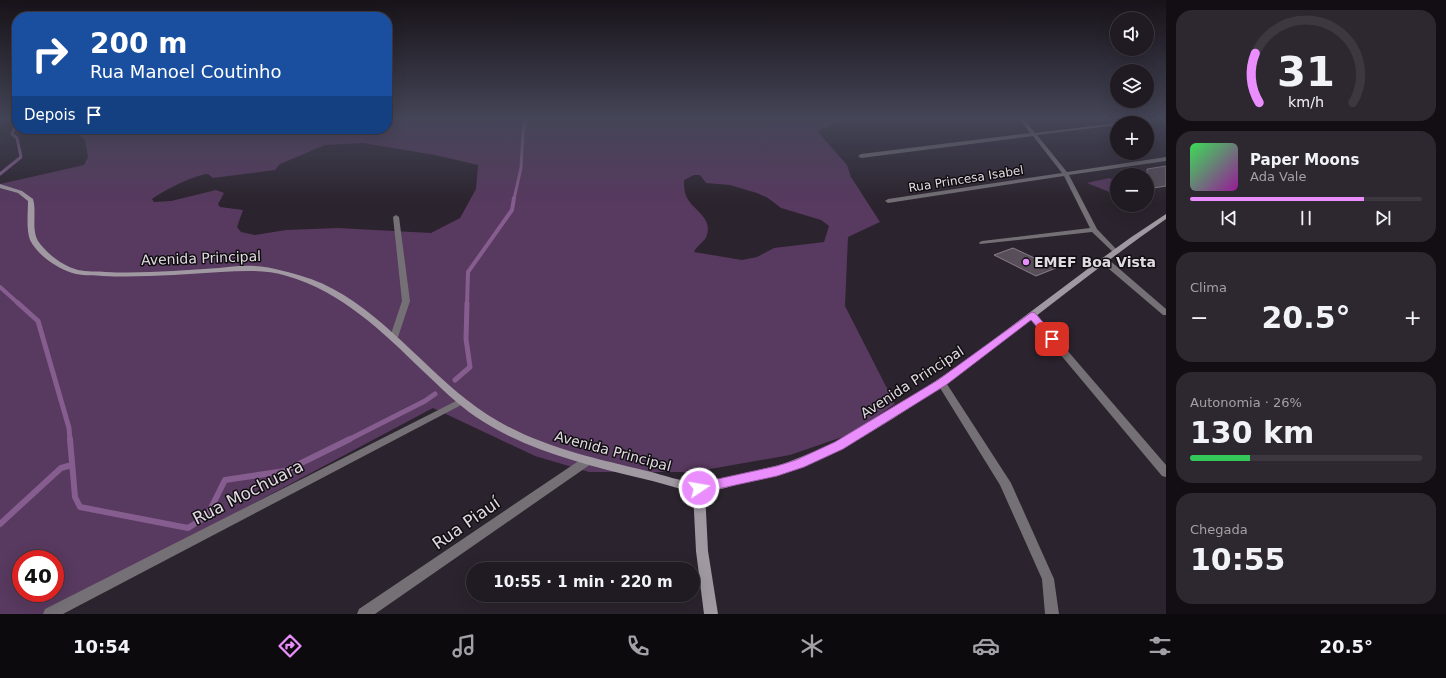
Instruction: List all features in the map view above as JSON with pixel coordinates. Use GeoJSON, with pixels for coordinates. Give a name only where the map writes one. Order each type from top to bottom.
{"type":"FeatureCollection","features":[{"type":"Feature","properties":{"kind":"street"},"geometry":{"type":"LineString","coordinates":[[861,156],[938,147]]}},
{"type":"Feature","properties":{"kind":"street"},"geometry":{"type":"LineString","coordinates":[[1044,147],[1066,175],[1094,230],[1116,252]]}},
{"type":"Feature","properties":{"kind":"street","name":"Rua Princesa Isabel"},"geometry":{"type":"LineString","coordinates":[[888,202],[1166,159]]}},
{"type":"Feature","properties":{"kind":"street","name":"Avenida Principal"},"geometry":{"type":"LineString","coordinates":[[0,186],[20,192],[31,200],[32,234],[34,240],[46,255],[67,269],[77,272],[104,274],[254,268],[283,271],[297,275],[326,288],[365,313],[394,337],[462,401],[483,417],[512,434],[586,461],[699,488],[777,471],[800,464],[839,446],[942,383],[1116,252],[1164,219]]}},
{"type":"Feature","properties":{"kind":"street"},"geometry":{"type":"LineString","coordinates":[[394,337],[406,301],[396,217]]}},
{"type":"Feature","properties":{"kind":"street"},"geometry":{"type":"LineString","coordinates":[[982,243],[1094,230]]}},
{"type":"Feature","properties":{"kind":"street"},"geometry":{"type":"LineString","coordinates":[[1105,261],[1166,313]]}},
{"type":"Feature","properties":{"kind":"street"},"geometry":{"type":"LineString","coordinates":[[1032,315],[1166,473]]}},
{"type":"Feature","properties":{"kind":"street"},"geometry":{"type":"LineString","coordinates":[[942,383],[1005,483],[1048,579],[1052,614]]}},
{"type":"Feature","properties":{"kind":"street","name":"Rua Mochuara"},"geometry":{"type":"LineString","coordinates":[[50,614],[462,401]]}},
{"type":"Feature","properties":{"kind":"street","name":"Rua Piauí"},"geometry":{"type":"LineString","coordinates":[[364,614],[586,461]]}},
{"type":"Feature","properties":{"kind":"street"},"geometry":{"type":"LineString","coordinates":[[699,488],[699,531],[701,559],[711,614]]}},
{"type":"Feature","properties":{"kind":"shaded area"},"geometry":{"type":"Polygon","coordinates":[[[86,147],[321,147],[280,164],[275,170],[213,178],[208,174],[202,175],[164,191],[152,199],[154,202],[171,201],[216,190],[224,193],[218,204],[220,207],[243,210],[237,227],[241,232],[255,235],[286,230],[338,228],[431,233],[460,218],[476,189],[478,165],[435,155],[385,147],[831,147],[847,165],[851,177],[880,222],[848,237],[845,306],[895,404],[851,434],[790,455],[693,472],[589,472],[535,456],[433,408],[46,614],[0,614],[0,184],[84,165],[88,157],[86,147]],[[694,175],[684,180],[686,196],[705,220],[708,229],[707,235],[703,242],[694,252],[742,260],[757,257],[774,248],[824,242],[829,226],[821,220],[781,208],[768,198],[757,193],[730,185],[706,183],[700,175],[694,175]]]}},
{"type":"Feature","properties":{"kind":"shaded area"},"geometry":{"type":"Polygon","coordinates":[[[1110,178],[1110,192],[1087,183],[1110,178]]]}},
{"type":"Feature","properties":{"kind":"building"},"geometry":{"type":"Polygon","coordinates":[[[1166,166],[1166,186],[1154,188],[1153,168],[1166,166]]]}},
{"type":"Feature","properties":{"kind":"building"},"geometry":{"type":"Polygon","coordinates":[[[1013,248],[1056,268],[1036,276],[994,255],[1013,248]]]}},
{"type":"Feature","properties":{"kind":"waterway"},"geometry":{"type":"LineString","coordinates":[[0,174],[21,157],[19,147]]}},
{"type":"Feature","properties":{"kind":"waterway"},"geometry":{"type":"LineString","coordinates":[[514,199],[521,168],[522,147]]}},
{"type":"Feature","properties":{"kind":"waterway"},"geometry":{"type":"LineString","coordinates":[[467,304],[468,272],[512,210],[514,198]]}},
{"type":"Feature","properties":{"kind":"waterway"},"geometry":{"type":"LineString","coordinates":[[0,287],[19,304]]}},
{"type":"Feature","properties":{"kind":"waterway"},"geometry":{"type":"LineString","coordinates":[[18,303],[38,321],[69,428],[70,440]]}},
{"type":"Feature","properties":{"kind":"waterway"},"geometry":{"type":"LineString","coordinates":[[455,380],[470,367],[466,339],[467,303]]}},
{"type":"Feature","properties":{"kind":"waterway"},"geometry":{"type":"LineString","coordinates":[[349,439],[425,401],[435,394]]}},
{"type":"Feature","properties":{"kind":"waterway"},"geometry":{"type":"LineString","coordinates":[[70,439],[75,497],[80,507],[188,528],[207,516],[225,480],[285,471],[349,439]]}},
{"type":"Feature","properties":{"kind":"waterway"},"geometry":{"type":"LineString","coordinates":[[0,524],[61,468],[72,465]]}},
{"type":"Feature","properties":{"kind":"place","name":"EMEF Boa Vista"},"geometry":{"type":"Point","coordinates":[1026,262]}},
{"type":"Feature","properties":{"kind":"route"},"geometry":{"type":"LineString","coordinates":[[699,488],[777,471],[800,464],[839,446],[942,383],[1032,315],[1052,339]]}}]}
